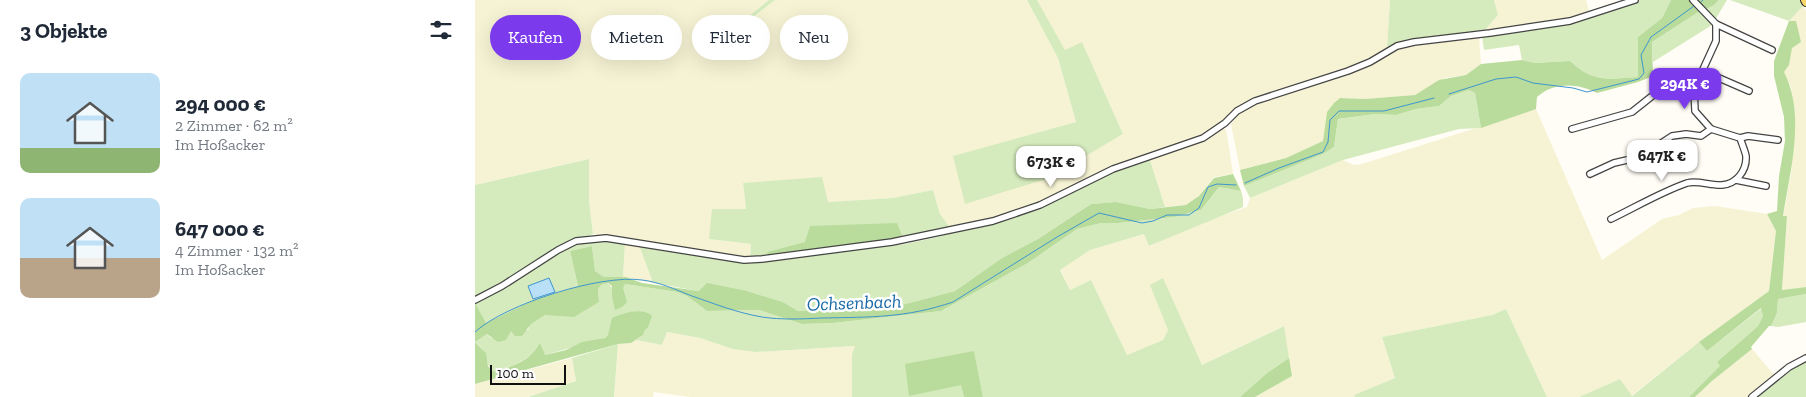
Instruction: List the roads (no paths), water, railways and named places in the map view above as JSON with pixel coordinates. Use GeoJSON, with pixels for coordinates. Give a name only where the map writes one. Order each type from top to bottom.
{"type":"FeatureCollection","features":[{"type":"Feature","properties":{"kind":"street"},"geometry":{"type":"LineString","coordinates":[[475,300],[502,286],[558,250],[576,241],[592,238],[606,238],[744,260],[892,242],[993,221],[1040,205],[1113,169],[1203,138],[1225,123],[1237,111],[1255,101],[1349,71],[1370,62],[1397,46],[1414,42],[1570,21],[1622,6],[1635,0]]}},
{"type":"Feature","properties":{"kind":"street"},"geometry":{"type":"LineString","coordinates":[[1693,0],[1716,24],[1772,50]]}},
{"type":"Feature","properties":{"kind":"street"},"geometry":{"type":"LineString","coordinates":[[1716,24],[1716,41],[1696,84],[1693,100],[1695,112],[1711,129],[1740,138],[1748,136],[1779,140]]}},
{"type":"Feature","properties":{"kind":"street"},"geometry":{"type":"LineString","coordinates":[[1703,71],[1749,91]]}},
{"type":"Feature","properties":{"kind":"street"},"geometry":{"type":"LineString","coordinates":[[1572,129],[1632,112],[1661,89],[1679,84],[1696,84]]}},
{"type":"Feature","properties":{"kind":"street"},"geometry":{"type":"LineString","coordinates":[[1590,174],[1614,163],[1640,157],[1672,136],[1686,134],[1701,136],[1711,129]]}},
{"type":"Feature","properties":{"kind":"street"},"geometry":{"type":"LineString","coordinates":[[1611,219],[1671,189],[1691,182],[1721,186],[1736,180],[1740,177],[1744,168],[1746,156],[1740,138]]}},
{"type":"Feature","properties":{"kind":"street"},"geometry":{"type":"LineString","coordinates":[[1736,180],[1766,186]]}},
{"type":"Feature","properties":{"kind":"street"},"geometry":{"type":"LineString","coordinates":[[1752,397],[1789,367],[1806,358]]}},
{"type":"Feature","properties":{"kind":"water"},"geometry":{"type":"Polygon","coordinates":[[[549,278],[555,292],[533,299],[528,286],[549,278]]]}},
{"type":"Feature","properties":{"kind":"waterway","name":"Ochsenbach"},"geometry":{"type":"LineString","coordinates":[[1700,3],[1703,0]]}},
{"type":"Feature","properties":{"kind":"waterway","name":"Ochsenbach"},"geometry":{"type":"LineString","coordinates":[[1449,94],[1496,79],[1516,77],[1533,83],[1573,88],[1587,92],[1639,79],[1644,73],[1641,55],[1651,37],[1694,6]]}},
{"type":"Feature","properties":{"kind":"waterway","name":"Ochsenbach"},"geometry":{"type":"LineString","coordinates":[[1245,183],[1323,152],[1328,142],[1330,120],[1339,111],[1384,111],[1434,98]]}},
{"type":"Feature","properties":{"kind":"waterway","name":"Ochsenbach"},"geometry":{"type":"LineString","coordinates":[[475,332],[489,321],[508,311],[554,293],[579,286],[624,279],[655,282],[727,308],[769,318],[873,317],[920,311],[953,302],[1099,213],[1142,223],[1167,215],[1189,215],[1199,208],[1208,187],[1217,184],[1236,185]]}}]}
